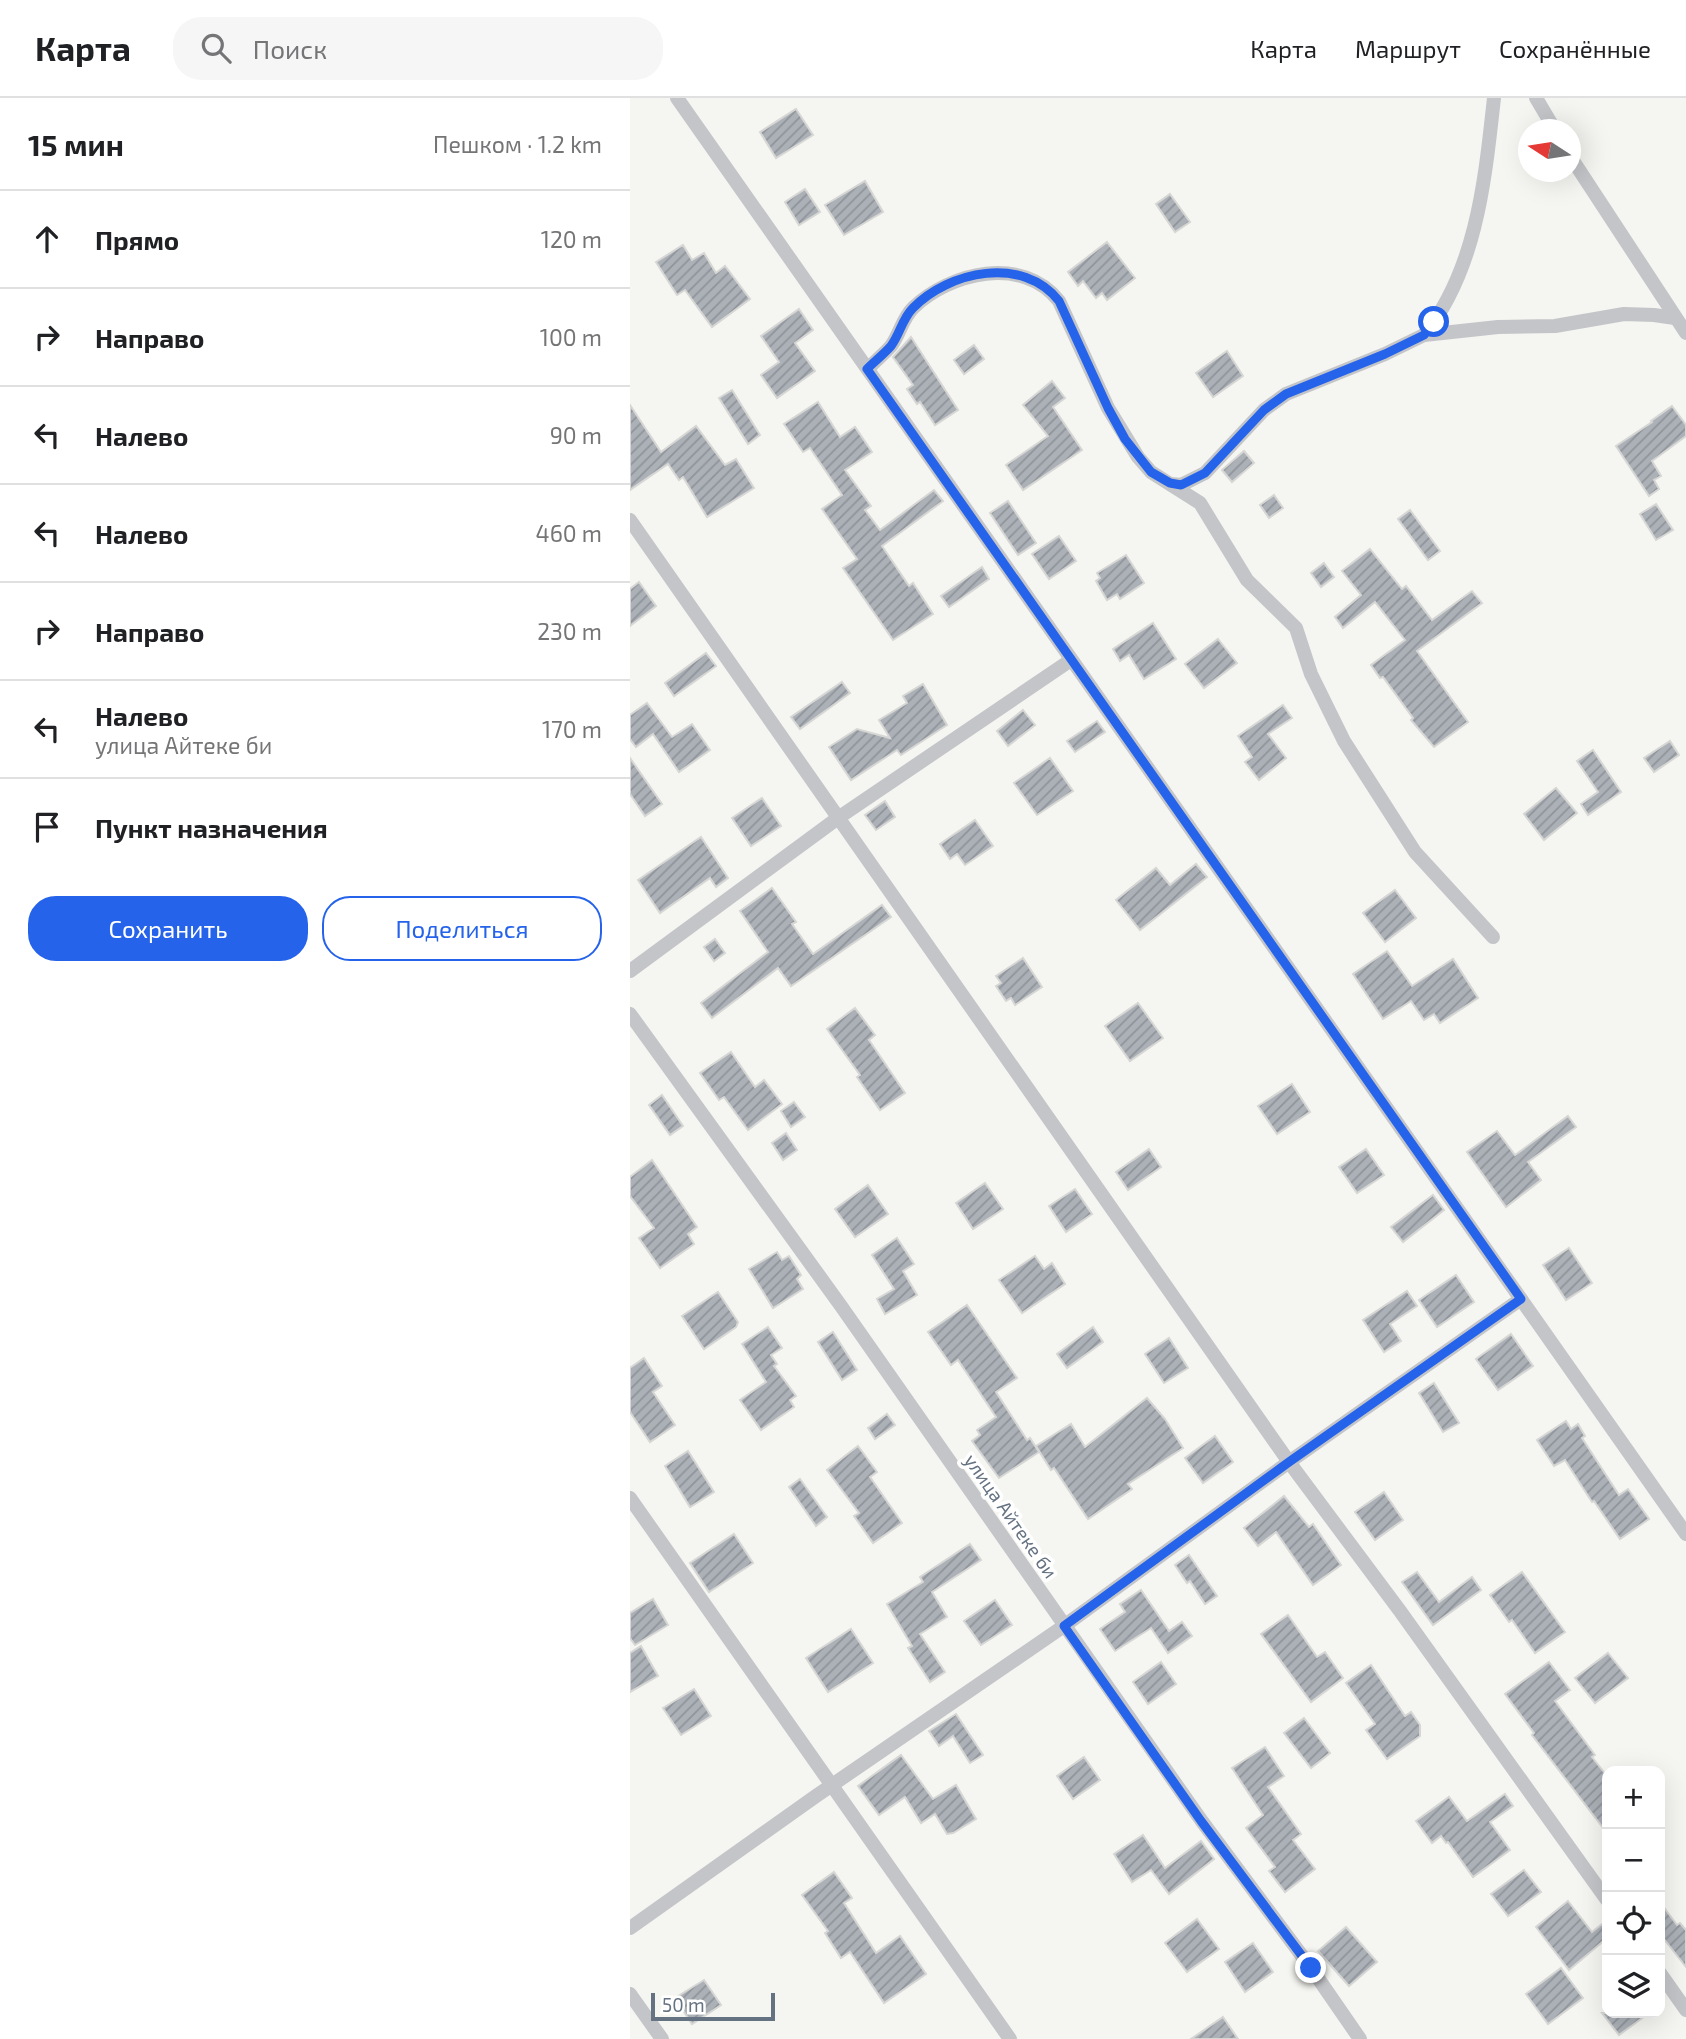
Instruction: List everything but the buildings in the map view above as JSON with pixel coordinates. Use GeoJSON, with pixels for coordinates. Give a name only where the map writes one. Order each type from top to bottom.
{"type":"FeatureCollection","features":[{"type":"Feature","properties":{"kind":"street"},"geometry":{"type":"LineString","coordinates":[[677,98],[1686,1534]]}},
{"type":"Feature","properties":{"kind":"street"},"geometry":{"type":"LineString","coordinates":[[1424,335],[1451,293],[1467,253],[1477,219],[1494,98]]}},
{"type":"Feature","properties":{"kind":"street"},"geometry":{"type":"LineString","coordinates":[[1536,98],[1548,119]]}},
{"type":"Feature","properties":{"kind":"street"},"geometry":{"type":"LineString","coordinates":[[1581,173],[1686,333]]}},
{"type":"Feature","properties":{"kind":"street"},"geometry":{"type":"LineString","coordinates":[[867,369],[893,344],[910,311],[927,295],[946,285],[990,272],[1036,282],[1050,290],[1059,301],[1125,439],[1151,472],[1200,503],[1247,580],[1296,628],[1311,674],[1343,741],[1415,852],[1493,937]]}},
{"type":"Feature","properties":{"kind":"street"},"geometry":{"type":"LineString","coordinates":[[1170,483],[1181,485],[1205,473],[1264,410],[1286,394],[1385,354],[1424,335],[1498,327],[1555,326],[1624,314],[1675,318]]}},
{"type":"Feature","properties":{"kind":"street"},"geometry":{"type":"LineString","coordinates":[[1200,503],[1205,473]]}},
{"type":"Feature","properties":{"kind":"street"},"geometry":{"type":"LineString","coordinates":[[630,520],[1289,1462],[1400,1611],[1602,1893]]}},
{"type":"Feature","properties":{"kind":"street"},"geometry":{"type":"LineString","coordinates":[[630,971],[838,818],[1071,660]]}},
{"type":"Feature","properties":{"kind":"street","name":"улица Айтеке би"},"geometry":{"type":"LineString","coordinates":[[630,1014],[841,1306],[1201,1821],[1311,1968],[1360,2039]]}},
{"type":"Feature","properties":{"kind":"street"},"geometry":{"type":"LineString","coordinates":[[630,1928],[1064,1626],[1289,1462],[1521,1299]]}},
{"type":"Feature","properties":{"kind":"street"},"geometry":{"type":"LineString","coordinates":[[630,1498],[1010,2039]]}},
{"type":"Feature","properties":{"kind":"street"},"geometry":{"type":"LineString","coordinates":[[1665,1980],[1686,2010]]}},
{"type":"Feature","properties":{"kind":"street"},"geometry":{"type":"LineString","coordinates":[[630,1994],[662,2039]]}},
{"type":"Feature","properties":{"kind":"route"},"geometry":{"type":"LineString","coordinates":[[1311,1968],[1201,1821],[1064,1626],[1289,1462],[1521,1299],[867,369],[893,344],[910,311],[927,295],[946,285],[990,272],[1036,282],[1050,290],[1059,301],[1125,439],[1151,472],[1170,483],[1181,485],[1205,473],[1264,410],[1286,394],[1385,354],[1424,335],[1434,322]]}}]}
